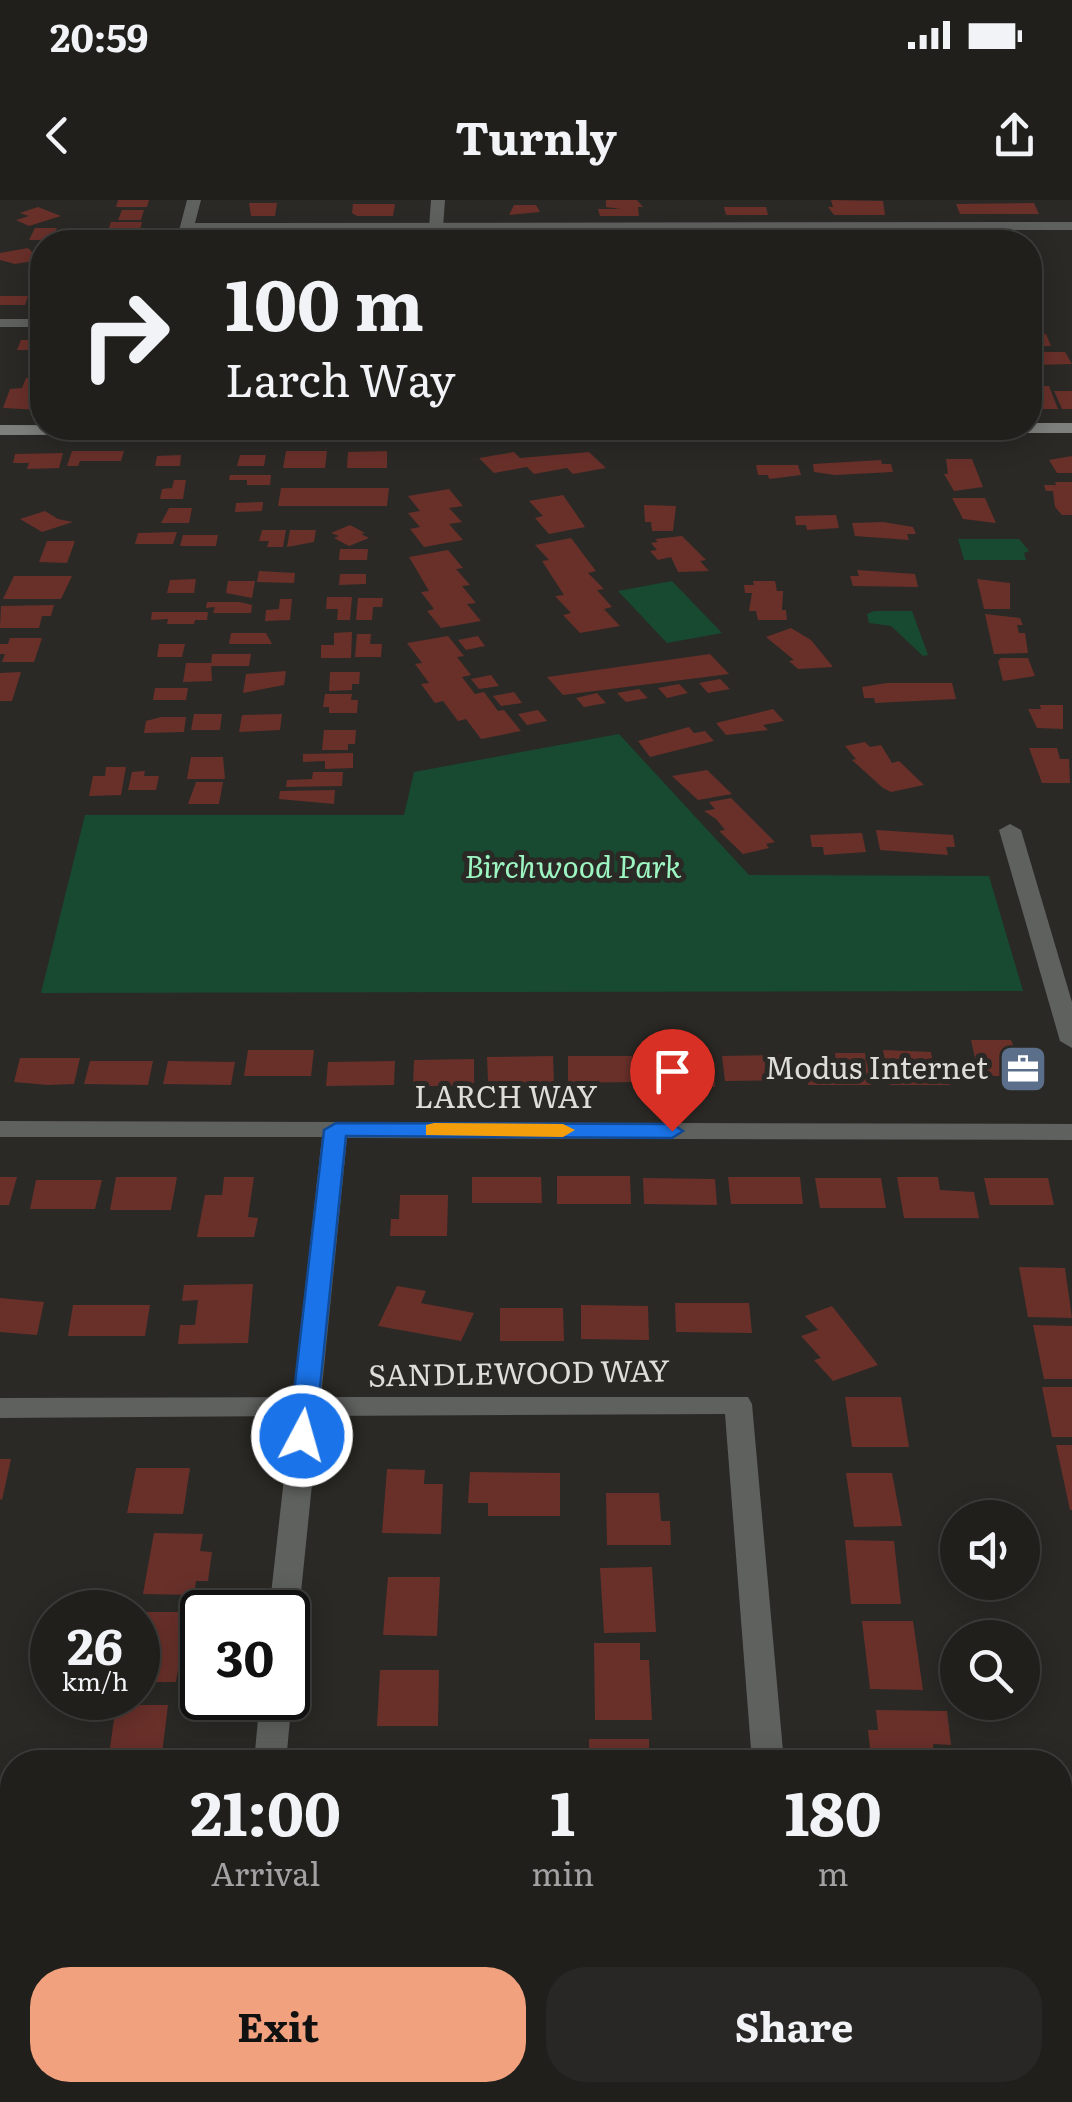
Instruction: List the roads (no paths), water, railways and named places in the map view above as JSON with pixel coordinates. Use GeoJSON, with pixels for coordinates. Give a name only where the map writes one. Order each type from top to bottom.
{"type":"FeatureCollection","features":[{"type":"Feature","properties":{"kind":"main road"},"geometry":{"type":"LineString","coordinates":[[1042,428],[1072,428]]}},
{"type":"Feature","properties":{"kind":"main road"},"geometry":{"type":"LineString","coordinates":[[0,430],[30,430]]}},
{"type":"Feature","properties":{"kind":"street"},"geometry":{"type":"LineString","coordinates":[[186,230],[194,200]]}},
{"type":"Feature","properties":{"kind":"street"},"geometry":{"type":"LineString","coordinates":[[436,230],[438,200]]}},
{"type":"Feature","properties":{"kind":"street"},"geometry":{"type":"LineString","coordinates":[[930,210],[938,230]]}},
{"type":"Feature","properties":{"kind":"street"},"geometry":{"type":"LineString","coordinates":[[614,230],[1072,226]]}},
{"type":"Feature","properties":{"kind":"street"},"geometry":{"type":"LineString","coordinates":[[0,323],[30,323]]}},
{"type":"Feature","properties":{"kind":"street"},"geometry":{"type":"LineString","coordinates":[[1010,830],[1072,1041]]}},
{"type":"Feature","properties":{"kind":"street","name":"LARCH WAY"},"geometry":{"type":"LineString","coordinates":[[0,1129],[1072,1132]]}},
{"type":"Feature","properties":{"kind":"street"},"geometry":{"type":"LineString","coordinates":[[286,1590],[336,1130]]}},
{"type":"Feature","properties":{"kind":"street","name":"SANDLEWOOD WAY"},"geometry":{"type":"LineString","coordinates":[[0,1408],[738,1404],[767,1750]]}},
{"type":"Feature","properties":{"kind":"street"},"geometry":{"type":"LineString","coordinates":[[271,1750],[274,1720]]}},
{"type":"Feature","properties":{"kind":"place","name":"Modus Internet"},"geometry":{"type":"Point","coordinates":[1023,1069]}},
{"type":"Feature","properties":{"kind":"park label","name":"Birchwood Park"},"geometry":{"type":"Point","coordinates":[573,868]}}]}
